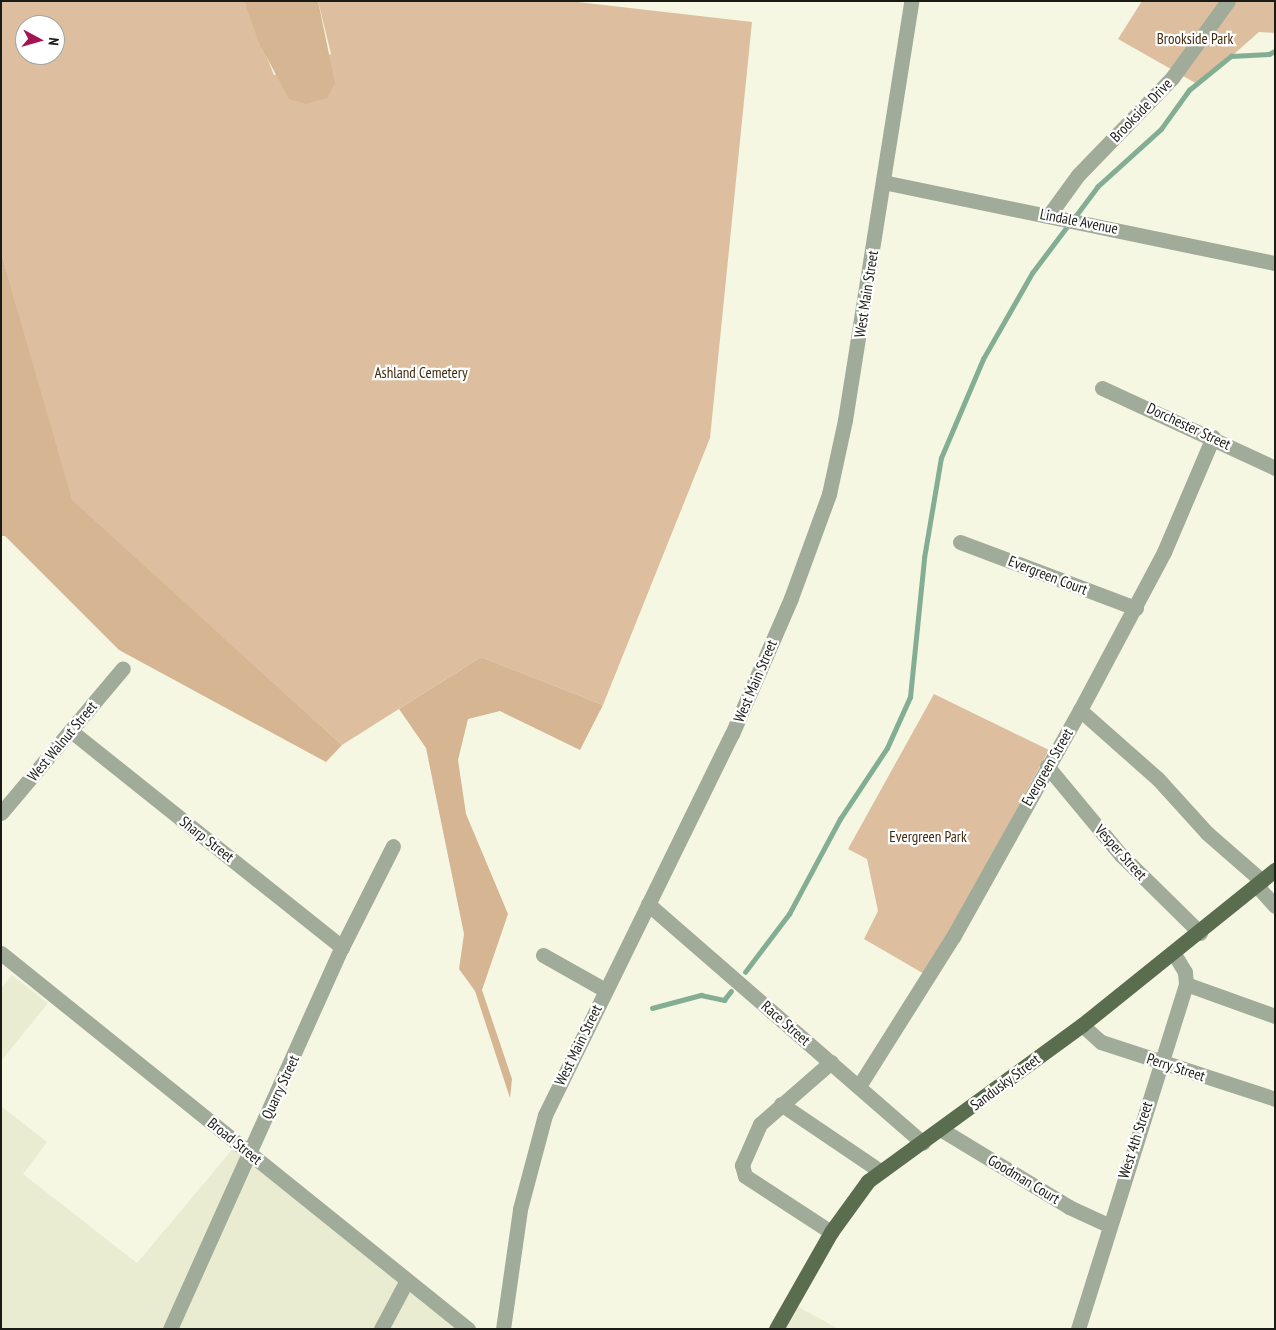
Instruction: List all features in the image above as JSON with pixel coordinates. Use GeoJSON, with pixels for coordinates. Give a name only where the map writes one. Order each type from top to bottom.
{"type":"FeatureCollection","features":[{"type":"Feature","properties":{"kind":"main road","name":"Sandusky Street"},"geometry":{"type":"LineString","coordinates":[[776,1329],[831,1232],[856,1195],[880,1171],[942,1130],[1082,1025],[1174,954],[1275,870]]}},
{"type":"Feature","properties":{"kind":"street","name":"West Main Street"},"geometry":{"type":"LineString","coordinates":[[503,1329],[520,1209],[538,1136],[562,1077],[732,734],[818,529],[846,420],[911,1]]}},
{"type":"Feature","properties":{"kind":"street","name":"Brookside Drive"},"geometry":{"type":"LineString","coordinates":[[1053,215],[1071,182],[1172,78],[1228,1]]}},
{"type":"Feature","properties":{"kind":"street","name":"Lindale Avenue"},"geometry":{"type":"LineString","coordinates":[[883,182],[1053,215],[1275,263]]}},
{"type":"Feature","properties":{"kind":"street","name":"Dorchester Street"},"geometry":{"type":"LineString","coordinates":[[1102,388],[1213,437],[1275,468]]}},
{"type":"Feature","properties":{"kind":"street","name":"Evergreen Street"},"geometry":{"type":"LineString","coordinates":[[859,1086],[952,937],[1136,608],[1181,518],[1213,437]]}},
{"type":"Feature","properties":{"kind":"street","name":"Evergreen Court"},"geometry":{"type":"LineString","coordinates":[[960,542],[1136,608]]}},
{"type":"Feature","properties":{"kind":"street","name":"West Walnut Street"},"geometry":{"type":"LineString","coordinates":[[1,812],[123,668]]}},
{"type":"Feature","properties":{"kind":"street"},"geometry":{"type":"LineString","coordinates":[[1080,710],[1158,779],[1206,833],[1259,883],[1275,906]]}},
{"type":"Feature","properties":{"kind":"street","name":"Sharp Street"},"geometry":{"type":"LineString","coordinates":[[71,731],[342,947]]}},
{"type":"Feature","properties":{"kind":"street","name":"Vesper Street"},"geometry":{"type":"LineString","coordinates":[[1047,766],[1121,855],[1200,933]]}},
{"type":"Feature","properties":{"kind":"street","name":"Quarry Street"},"geometry":{"type":"LineString","coordinates":[[170,1329],[342,947],[393,846]]}},
{"type":"Feature","properties":{"kind":"street","name":"Race Street"},"geometry":{"type":"LineString","coordinates":[[648,904],[923,1143]]}},
{"type":"Feature","properties":{"kind":"street","name":"Broad Street"},"geometry":{"type":"LineString","coordinates":[[1,953],[468,1329]]}},
{"type":"Feature","properties":{"kind":"street"},"geometry":{"type":"LineString","coordinates":[[1174,954],[1185,972],[1186,984],[1275,1016]]}},
{"type":"Feature","properties":{"kind":"street"},"geometry":{"type":"LineString","coordinates":[[543,955],[605,990]]}},
{"type":"Feature","properties":{"kind":"street","name":"West 4th Street"},"geometry":{"type":"LineString","coordinates":[[1078,1329],[1108,1225],[1186,984]]}},
{"type":"Feature","properties":{"kind":"street","name":"Perry Street"},"geometry":{"type":"LineString","coordinates":[[1082,1025],[1101,1042],[1275,1098]]}},
{"type":"Feature","properties":{"kind":"street"},"geometry":{"type":"LineString","coordinates":[[831,1062],[760,1124],[743,1158],[744,1176],[831,1232]]}},
{"type":"Feature","properties":{"kind":"street"},"geometry":{"type":"LineString","coordinates":[[781,1104],[880,1171]]}},
{"type":"Feature","properties":{"kind":"street","name":"Goodman Court"},"geometry":{"type":"LineString","coordinates":[[942,1130],[1069,1206],[1108,1225]]}},
{"type":"Feature","properties":{"kind":"street"},"geometry":{"type":"LineString","coordinates":[[381,1329],[407,1280]]}},
{"type":"Feature","properties":{"kind":"shaded area"},"geometry":{"type":"Polygon","coordinates":[[[244,1],[318,1],[335,83],[327,98],[306,104],[289,99],[259,43],[244,1]]]}},
{"type":"Feature","properties":{"kind":"shaded area"},"geometry":{"type":"Polygon","coordinates":[[[1,252],[72,500],[342,745],[326,762],[119,650],[5,536],[1,536],[1,252]]]}},
{"type":"Feature","properties":{"kind":"shaded area"},"geometry":{"type":"Polygon","coordinates":[[[481,657],[603,705],[580,750],[500,711],[468,719],[458,760],[466,814],[508,914],[482,990],[512,1079],[510,1098],[475,991],[459,969],[464,934],[426,748],[399,709],[481,657]]]}},
{"type":"Feature","properties":{"kind":"shaded area"},"geometry":{"type":"Polygon","coordinates":[[[12,975],[48,1003],[1,1061],[1,988],[12,975]]]}},
{"type":"Feature","properties":{"kind":"shaded area"},"geometry":{"type":"Polygon","coordinates":[[[1,1106],[47,1142],[23,1174],[137,1263],[237,1144],[474,1329],[1,1329],[1,1106]]]}},
{"type":"Feature","properties":{"kind":"shaded area"},"geometry":{"type":"Polygon","coordinates":[[[787,1301],[839,1329],[771,1329],[787,1301]]]}},
{"type":"Feature","properties":{"kind":"green space","name":"Ashland Cemetery"},"geometry":{"type":"Polygon","coordinates":[[[1,1],[244,1],[274,75],[331,54],[318,1],[569,1],[752,22],[710,438],[603,705],[481,657],[342,745],[71,500],[1,252],[1,1]]]}},
{"type":"Feature","properties":{"kind":"green space","name":"Brookside Park"},"geometry":{"type":"Polygon","coordinates":[[[1142,1],[1275,1],[1275,33],[1259,32],[1199,85],[1118,39],[1142,1]]]}},
{"type":"Feature","properties":{"kind":"green space","name":"Evergreen Park"},"geometry":{"type":"Polygon","coordinates":[[[934,694],[1049,750],[926,975],[864,939],[878,911],[867,859],[848,849],[934,694]]]}},
{"type":"Feature","properties":{"kind":"waterway"},"geometry":{"type":"LineString","coordinates":[[1074,218],[1097,187],[1161,129],[1189,90],[1231,56],[1269,54],[1275,51]]}},
{"type":"Feature","properties":{"kind":"waterway"},"geometry":{"type":"LineString","coordinates":[[745,972],[789,914],[840,819],[887,748],[910,697],[924,558],[941,458],[983,359],[1032,273],[1069,224]]}},
{"type":"Feature","properties":{"kind":"waterway"},"geometry":{"type":"LineString","coordinates":[[652,1008],[701,995],[724,1000],[731,991]]}}]}
